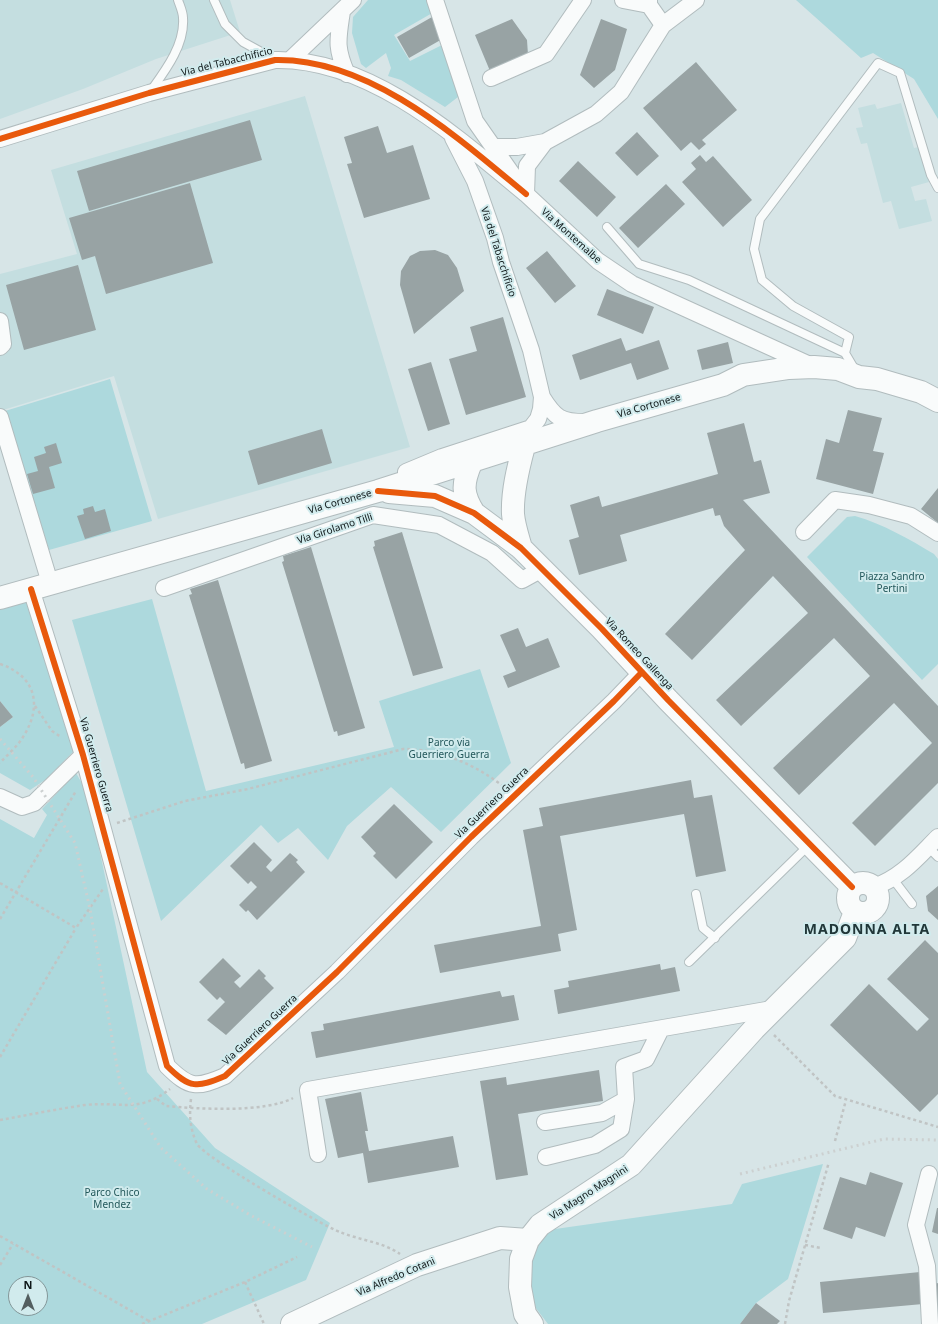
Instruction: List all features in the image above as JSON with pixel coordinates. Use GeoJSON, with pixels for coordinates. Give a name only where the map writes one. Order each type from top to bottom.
{"type":"FeatureCollection","features":[{"type":"Feature","properties":{"kind":"street","name":"Via del Tabacchificio"},"geometry":{"type":"LineString","coordinates":[[283,59],[342,11],[353,0]]}},
{"type":"Feature","properties":{"kind":"street","name":"Via Montemalbe"},"geometry":{"type":"LineString","coordinates":[[435,0],[475,121],[526,194],[598,261],[632,284],[814,367]]}},
{"type":"Feature","properties":{"kind":"street"},"geometry":{"type":"LineString","coordinates":[[491,78],[546,54],[583,0]]}},
{"type":"Feature","properties":{"kind":"street"},"geometry":{"type":"LineString","coordinates":[[623,0],[649,2],[663,25]]}},
{"type":"Feature","properties":{"kind":"street"},"geometry":{"type":"LineString","coordinates":[[493,147],[517,147],[545,142],[596,114],[621,92],[663,25],[696,0]]}},
{"type":"Feature","properties":{"kind":"street"},"geometry":{"type":"LineString","coordinates":[[342,11],[338,37],[338,55],[347,74]]}},
{"type":"Feature","properties":{"kind":"street","name":"Via del Tabacchificio"},"geometry":{"type":"LineString","coordinates":[[0,139],[149,93],[283,59],[321,65],[347,74],[404,100],[449,131],[475,181],[531,350],[542,398],[542,409],[528,437]]}},
{"type":"Feature","properties":{"kind":"street"},"geometry":{"type":"LineString","coordinates":[[449,131],[526,194]]}},
{"type":"Feature","properties":{"kind":"street"},"geometry":{"type":"LineString","coordinates":[[526,194],[527,166],[545,142]]}},
{"type":"Feature","properties":{"kind":"street"},"geometry":{"type":"LineString","coordinates":[[0,321],[2,344],[0,347]]}},
{"type":"Feature","properties":{"kind":"street","name":"Via Cortonese"},"geometry":{"type":"LineString","coordinates":[[19,591],[378,491],[471,463],[528,437],[551,436],[723,385],[743,375],[789,368],[814,367],[838,369],[859,377],[892,383],[922,392],[938,401]]}},
{"type":"Feature","properties":{"kind":"street","name":"Via Cortonese"},"geometry":{"type":"LineString","coordinates":[[723,385],[745,386],[859,377]]}},
{"type":"Feature","properties":{"kind":"street","name":"Via del Tabacchificio"},"geometry":{"type":"LineString","coordinates":[[542,398],[549,409],[558,418],[569,422],[597,422]]}},
{"type":"Feature","properties":{"kind":"street","name":"Via Guerriero Guerra"},"geometry":{"type":"LineString","coordinates":[[0,417],[19,591],[81,748],[116,871],[167,1066],[187,1082],[204,1085],[225,1076],[337,972],[515,794],[614,701],[642,672]]}},
{"type":"Feature","properties":{"kind":"street"},"geometry":{"type":"LineString","coordinates":[[513,498],[537,451],[551,436]]}},
{"type":"Feature","properties":{"kind":"street"},"geometry":{"type":"LineString","coordinates":[[378,491],[398,476],[442,457],[528,437]]}},
{"type":"Feature","properties":{"kind":"street"},"geometry":{"type":"LineString","coordinates":[[521,548],[514,515],[513,498],[519,464],[528,437]]}},
{"type":"Feature","properties":{"kind":"street","name":"Via Romeo Gallenga"},"geometry":{"type":"LineString","coordinates":[[471,463],[465,476],[464,488],[466,501],[474,513]]}},
{"type":"Feature","properties":{"kind":"street","name":"Via Romeo Gallenga"},"geometry":{"type":"LineString","coordinates":[[378,491],[435,496],[474,513],[521,548],[852,887]]}},
{"type":"Feature","properties":{"kind":"street"},"geometry":{"type":"LineString","coordinates":[[804,532],[835,500],[869,504],[911,516],[938,533]]}},
{"type":"Feature","properties":{"kind":"street","name":"Via Girolamo Tilli"},"geometry":{"type":"LineString","coordinates":[[164,588],[373,515],[439,525],[492,553],[522,580],[542,569]]}},
{"type":"Feature","properties":{"kind":"street"},"geometry":{"type":"LineString","coordinates":[[0,797],[22,807],[34,803],[81,748]]}},
{"type":"Feature","properties":{"kind":"street"},"geometry":{"type":"LineString","coordinates":[[884,883],[875,907],[866,913],[855,912],[849,905],[849,891],[856,884],[884,883],[901,874],[935,847]]}},
{"type":"Feature","properties":{"kind":"street","name":"Via Magno Magnini"},"geometry":{"type":"LineString","coordinates":[[532,1324],[525,1314],[520,1287],[521,1259],[528,1240],[540,1225],[631,1165],[767,1016],[845,938],[855,912]]}},
{"type":"Feature","properties":{"kind":"street"},"geometry":{"type":"LineString","coordinates":[[318,1154],[308,1090],[661,1029],[767,1016]]}},
{"type":"Feature","properties":{"kind":"street"},"geometry":{"type":"LineString","coordinates":[[546,1156],[595,1145],[621,1129],[626,1100],[624,1067],[646,1059],[661,1029]]}},
{"type":"Feature","properties":{"kind":"street"},"geometry":{"type":"LineString","coordinates":[[545,1122],[602,1113],[626,1100]]}},
{"type":"Feature","properties":{"kind":"street"},"geometry":{"type":"LineString","coordinates":[[929,1174],[916,1225],[927,1266],[930,1324]]}},
{"type":"Feature","properties":{"kind":"street","name":"Via Alfredo Cotani"},"geometry":{"type":"LineString","coordinates":[[292,1324],[417,1265],[500,1238],[528,1240]]}},
{"type":"Feature","properties":{"kind":"street"},"geometry":{"type":"LineString","coordinates":[[933,1324],[938,1324]]}},
{"type":"Feature","properties":{"kind":"lane"},"geometry":{"type":"LineString","coordinates":[[149,93],[165,71],[180,41],[183,18],[178,0]]}},
{"type":"Feature","properties":{"kind":"lane"},"geometry":{"type":"LineString","coordinates":[[214,0],[225,24],[243,42],[283,59]]}},
{"type":"Feature","properties":{"kind":"lane"},"geometry":{"type":"LineString","coordinates":[[845,353],[849,337],[794,306],[762,280],[754,249],[760,218],[878,63],[900,73],[931,175],[938,188]]}},
{"type":"Feature","properties":{"kind":"lane"},"geometry":{"type":"LineString","coordinates":[[0,146],[13,142],[28,130]]}},
{"type":"Feature","properties":{"kind":"lane"},"geometry":{"type":"LineString","coordinates":[[607,227],[639,264],[689,280],[845,353],[859,377]]}},
{"type":"Feature","properties":{"kind":"lane"},"geometry":{"type":"LineString","coordinates":[[690,962],[810,844]]}},
{"type":"Feature","properties":{"kind":"lane"},"geometry":{"type":"LineString","coordinates":[[884,883],[912,904]]}},
{"type":"Feature","properties":{"kind":"lane"},"geometry":{"type":"LineString","coordinates":[[696,894],[703,928],[715,938]]}},
{"type":"Feature","properties":{"kind":"path"},"geometry":{"type":"LineString","coordinates":[[0,664],[21,674],[30,684],[35,706],[52,731],[81,748]]}},
{"type":"Feature","properties":{"kind":"path"},"geometry":{"type":"LineString","coordinates":[[0,763],[23,738],[35,706]]}},
{"type":"Feature","properties":{"kind":"path"},"geometry":{"type":"LineString","coordinates":[[104,827],[185,801],[248,789],[403,749],[414,749],[447,755],[488,775],[515,794]]}},
{"type":"Feature","properties":{"kind":"path"},"geometry":{"type":"LineString","coordinates":[[0,919],[88,771]]}},
{"type":"Feature","properties":{"kind":"path"},"geometry":{"type":"LineString","coordinates":[[0,1057],[76,928],[116,871]]}},
{"type":"Feature","properties":{"kind":"path"},"geometry":{"type":"LineString","coordinates":[[0,884],[76,928]]}},
{"type":"Feature","properties":{"kind":"path"},"geometry":{"type":"LineString","coordinates":[[767,1016],[835,1096],[938,1127]]}},
{"type":"Feature","properties":{"kind":"path"},"geometry":{"type":"LineString","coordinates":[[0,1120],[87,1105],[132,1106],[157,1099],[187,1082],[190,1108],[189,1119],[198,1145],[210,1156],[274,1196],[339,1232],[396,1251],[417,1265]]}},
{"type":"Feature","properties":{"kind":"path"},"geometry":{"type":"LineString","coordinates":[[157,1099],[166,1106],[238,1109],[284,1103],[308,1090]]}},
{"type":"Feature","properties":{"kind":"path"},"geometry":{"type":"LineString","coordinates":[[835,1141],[846,1100]]}},
{"type":"Feature","properties":{"kind":"path"},"geometry":{"type":"LineString","coordinates":[[785,1324],[789,1301],[829,1162]]}},
{"type":"Feature","properties":{"kind":"path"},"geometry":{"type":"LineString","coordinates":[[0,1236],[149,1321]]}},
{"type":"Feature","properties":{"kind":"path"},"geometry":{"type":"LineString","coordinates":[[0,1265],[13,1244]]}},
{"type":"Feature","properties":{"kind":"path"},"geometry":{"type":"LineString","coordinates":[[805,1245],[821,1248]]}},
{"type":"Feature","properties":{"kind":"path"},"geometry":{"type":"LineString","coordinates":[[142,1324],[244,1282],[297,1256]]}},
{"type":"Feature","properties":{"kind":"path"},"geometry":{"type":"LineString","coordinates":[[244,1282],[264,1324]]}},
{"type":"Feature","properties":{"kind":"shaded area"},"geometry":{"type":"Polygon","coordinates":[[[0,0],[230,0],[240,32],[156,59],[83,89],[0,119],[0,0]]]}},
{"type":"Feature","properties":{"kind":"shaded area"},"geometry":{"type":"Polygon","coordinates":[[[305,96],[410,447],[158,519],[114,376],[3,410],[42,538],[0,440],[0,274],[77,254],[51,170],[305,96]]]}},
{"type":"Feature","properties":{"kind":"shaded area"},"geometry":{"type":"Polygon","coordinates":[[[901,103],[914,148],[919,147],[929,182],[911,187],[915,201],[926,199],[932,221],[899,229],[891,201],[883,203],[867,143],[861,144],[856,128],[863,127],[858,108],[875,104],[877,109],[901,103]]]}},
{"type":"Feature","properties":{"kind":"green space"},"geometry":{"type":"Polygon","coordinates":[[[368,0],[427,0],[434,12],[394,35],[410,61],[444,44],[458,88],[458,97],[445,107],[401,80],[388,76],[391,68],[386,53],[366,68],[361,64],[352,33],[353,17],[368,0]]]}},
{"type":"Feature","properties":{"kind":"green space"},"geometry":{"type":"Polygon","coordinates":[[[796,0],[938,0],[938,119],[914,79],[873,53],[861,58],[796,0]]]}},
{"type":"Feature","properties":{"kind":"green space"},"geometry":{"type":"Polygon","coordinates":[[[110,379],[152,521],[49,550],[5,411],[110,379]]]}},
{"type":"Feature","properties":{"kind":"green space","name":"Piazza Sandro Pertini"},"geometry":{"type":"Polygon","coordinates":[[[855,516],[896,532],[934,554],[938,559],[938,664],[922,680],[807,557],[847,517],[855,516]]]}},
{"type":"Feature","properties":{"kind":"green space","name":"Parco via Guerriero Guerra"},"geometry":{"type":"Polygon","coordinates":[[[152,599],[206,791],[394,747],[379,701],[480,669],[511,763],[441,832],[391,787],[347,826],[328,860],[298,828],[278,843],[261,825],[161,921],[72,620],[152,599]]]}},
{"type":"Feature","properties":{"kind":"green space"},"geometry":{"type":"Polygon","coordinates":[[[27,601],[74,751],[45,780],[30,790],[0,773],[0,727],[13,717],[0,701],[0,609],[27,601]]]}},
{"type":"Feature","properties":{"kind":"green space","name":"Parco Chico Mendez"},"geometry":{"type":"Polygon","coordinates":[[[76,773],[87,792],[147,1072],[215,1148],[330,1223],[306,1280],[202,1324],[0,1324],[0,819],[34,838],[47,815],[42,809],[76,773]]]}},
{"type":"Feature","properties":{"kind":"green space"},"geometry":{"type":"Polygon","coordinates":[[[823,1164],[788,1279],[756,1303],[740,1324],[548,1324],[535,1307],[528,1275],[536,1245],[548,1230],[732,1204],[742,1184],[823,1164]]]}},
{"type":"Feature","properties":{"kind":"building"},"geometry":{"type":"Polygon","coordinates":[[[432,17],[444,38],[409,58],[397,37],[432,17]]]}},
{"type":"Feature","properties":{"kind":"building"},"geometry":{"type":"Polygon","coordinates":[[[512,19],[527,40],[528,55],[490,71],[475,35],[512,19]]]}},
{"type":"Feature","properties":{"kind":"building"},"geometry":{"type":"Polygon","coordinates":[[[601,19],[627,29],[615,70],[594,88],[580,75],[601,19]]]}},
{"type":"Feature","properties":{"kind":"building"},"geometry":{"type":"Polygon","coordinates":[[[696,62],[737,110],[702,140],[706,144],[699,150],[691,142],[681,151],[643,108],[696,62]]]}},
{"type":"Feature","properties":{"kind":"building"},"geometry":{"type":"Polygon","coordinates":[[[250,120],[262,160],[89,211],[77,171],[250,120]]]}},
{"type":"Feature","properties":{"kind":"building"},"geometry":{"type":"Polygon","coordinates":[[[378,126],[387,153],[413,145],[430,199],[364,218],[347,164],[352,163],[344,137],[378,126]]]}},
{"type":"Feature","properties":{"kind":"building"},"geometry":{"type":"Polygon","coordinates":[[[637,132],[659,156],[637,176],[615,153],[637,132]]]}},
{"type":"Feature","properties":{"kind":"building"},"geometry":{"type":"Polygon","coordinates":[[[700,155],[706,162],[713,156],[752,200],[723,227],[682,182],[696,169],[691,163],[700,155]]]}},
{"type":"Feature","properties":{"kind":"building"},"geometry":{"type":"Polygon","coordinates":[[[578,161],[616,197],[597,217],[559,181],[578,161]]]}},
{"type":"Feature","properties":{"kind":"building"},"geometry":{"type":"Polygon","coordinates":[[[190,183],[213,263],[106,294],[95,256],[82,260],[69,218],[190,183]]]}},
{"type":"Feature","properties":{"kind":"building"},"geometry":{"type":"Polygon","coordinates":[[[666,184],[685,204],[638,248],[619,228],[666,184]]]}},
{"type":"Feature","properties":{"kind":"building"},"geometry":{"type":"Polygon","coordinates":[[[435,250],[448,255],[457,268],[464,291],[414,334],[400,285],[401,271],[410,256],[420,251],[435,250]]]}},
{"type":"Feature","properties":{"kind":"building"},"geometry":{"type":"Polygon","coordinates":[[[547,251],[576,286],[555,303],[526,268],[547,251]]]}},
{"type":"Feature","properties":{"kind":"building"},"geometry":{"type":"Polygon","coordinates":[[[78,265],[96,330],[24,350],[6,285],[78,265]]]}},
{"type":"Feature","properties":{"kind":"building"},"geometry":{"type":"Polygon","coordinates":[[[607,289],[654,307],[643,334],[597,315],[607,289]]]}},
{"type":"Feature","properties":{"kind":"building"},"geometry":{"type":"Polygon","coordinates":[[[503,317],[526,397],[466,415],[449,359],[477,351],[470,327],[503,317]]]}},
{"type":"Feature","properties":{"kind":"building"},"geometry":{"type":"Polygon","coordinates":[[[621,338],[626,351],[659,340],[669,369],[637,380],[631,363],[580,380],[572,355],[621,338]]]}},
{"type":"Feature","properties":{"kind":"building"},"geometry":{"type":"Polygon","coordinates":[[[728,342],[733,363],[702,370],[697,350],[728,342]]]}},
{"type":"Feature","properties":{"kind":"building"},"geometry":{"type":"Polygon","coordinates":[[[431,362],[450,424],[428,431],[408,369],[431,362]]]}},
{"type":"Feature","properties":{"kind":"building"},"geometry":{"type":"Polygon","coordinates":[[[848,410],[882,418],[873,451],[884,453],[873,494],[816,479],[826,439],[839,443],[848,410]]]}},
{"type":"Feature","properties":{"kind":"building"},"geometry":{"type":"Polygon","coordinates":[[[744,423],[754,462],[761,460],[770,493],[743,500],[938,706],[938,783],[875,846],[852,823],[932,743],[894,703],[799,795],[773,768],[870,676],[834,638],[741,726],[716,700],[808,613],[773,576],[692,660],[665,634],[745,550],[724,526],[720,515],[715,516],[713,508],[620,535],[627,561],[579,575],[569,540],[579,537],[570,505],[599,496],[602,507],[718,474],[707,433],[744,423]]]}},
{"type":"Feature","properties":{"kind":"building"},"geometry":{"type":"Polygon","coordinates":[[[322,429],[332,463],[258,485],[248,451],[322,429]]]}},
{"type":"Feature","properties":{"kind":"building"},"geometry":{"type":"Polygon","coordinates":[[[56,443],[62,463],[49,467],[55,488],[33,494],[27,474],[38,471],[34,457],[46,453],[44,447],[56,443]]]}},
{"type":"Feature","properties":{"kind":"building"},"geometry":{"type":"Polygon","coordinates":[[[938,488],[938,523],[921,509],[938,488]]]}},
{"type":"Feature","properties":{"kind":"building"},"geometry":{"type":"Polygon","coordinates":[[[93,506],[95,512],[105,509],[111,531],[85,539],[77,516],[84,514],[83,509],[93,506]]]}},
{"type":"Feature","properties":{"kind":"building"},"geometry":{"type":"Polygon","coordinates":[[[402,532],[443,668],[413,676],[373,547],[375,546],[374,541],[402,532]]]}},
{"type":"Feature","properties":{"kind":"building"},"geometry":{"type":"Polygon","coordinates":[[[311,547],[365,728],[338,736],[337,731],[334,732],[282,562],[284,561],[283,556],[311,547]]]}},
{"type":"Feature","properties":{"kind":"building"},"geometry":{"type":"Polygon","coordinates":[[[218,580],[272,761],[245,769],[244,763],[241,764],[189,595],[192,594],[190,589],[218,580]]]}},
{"type":"Feature","properties":{"kind":"building"},"geometry":{"type":"Polygon","coordinates":[[[518,628],[526,647],[548,638],[560,667],[508,688],[503,676],[516,671],[500,635],[518,628]]]}},
{"type":"Feature","properties":{"kind":"building"},"geometry":{"type":"Polygon","coordinates":[[[0,701],[13,717],[0,727],[0,701]]]}},
{"type":"Feature","properties":{"kind":"building"},"geometry":{"type":"Polygon","coordinates":[[[691,780],[694,798],[712,795],[726,871],[696,877],[684,814],[560,836],[577,930],[558,934],[561,951],[440,973],[434,945],[541,926],[523,830],[543,826],[539,808],[691,780]]]}},
{"type":"Feature","properties":{"kind":"building"},"geometry":{"type":"Polygon","coordinates":[[[394,804],[433,842],[396,879],[373,856],[376,853],[361,837],[394,804]]]}},
{"type":"Feature","properties":{"kind":"building"},"geometry":{"type":"Polygon","coordinates":[[[254,842],[272,860],[266,867],[271,872],[290,853],[298,860],[296,862],[305,872],[257,920],[248,910],[246,912],[239,905],[257,887],[251,881],[248,884],[230,866],[254,842]]]}},
{"type":"Feature","properties":{"kind":"building"},"geometry":{"type":"Polygon","coordinates":[[[938,886],[938,920],[928,911],[926,896],[938,886]]]}},
{"type":"Feature","properties":{"kind":"building"},"geometry":{"type":"Polygon","coordinates":[[[925,940],[938,953],[938,1094],[920,1112],[830,1025],[869,984],[917,1031],[929,1019],[887,979],[925,940]]]}},
{"type":"Feature","properties":{"kind":"building"},"geometry":{"type":"Polygon","coordinates":[[[223,958],[241,976],[234,982],[240,988],[259,969],[266,976],[264,978],[274,988],[226,1035],[207,1020],[225,1002],[220,997],[217,1000],[199,982],[223,958]]]}},
{"type":"Feature","properties":{"kind":"building"},"geometry":{"type":"Polygon","coordinates":[[[660,964],[661,970],[675,967],[680,991],[558,1014],[554,990],[569,987],[568,981],[660,964]]]}},
{"type":"Feature","properties":{"kind":"building"},"geometry":{"type":"Polygon","coordinates":[[[500,991],[502,997],[514,995],[519,1020],[316,1058],[311,1032],[324,1030],[323,1024],[500,991]]]}},
{"type":"Feature","properties":{"kind":"building"},"geometry":{"type":"Polygon","coordinates":[[[599,1070],[603,1101],[518,1114],[528,1175],[496,1180],[480,1081],[506,1077],[507,1085],[599,1070]]]}},
{"type":"Feature","properties":{"kind":"building"},"geometry":{"type":"Polygon","coordinates":[[[361,1092],[368,1131],[365,1131],[369,1151],[453,1136],[459,1167],[368,1183],[363,1153],[338,1158],[325,1099],[361,1092]]]}},
{"type":"Feature","properties":{"kind":"building"},"geometry":{"type":"Polygon","coordinates":[[[870,1172],[903,1183],[885,1237],[856,1227],[852,1239],[823,1229],[840,1177],[866,1185],[870,1172]]]}},
{"type":"Feature","properties":{"kind":"building"},"geometry":{"type":"Polygon","coordinates":[[[938,1208],[938,1234],[932,1232],[938,1208]]]}},
{"type":"Feature","properties":{"kind":"building"},"geometry":{"type":"Polygon","coordinates":[[[920,1272],[923,1304],[823,1313],[820,1282],[920,1272]]]}},
{"type":"Feature","properties":{"kind":"building"},"geometry":{"type":"Polygon","coordinates":[[[938,1283],[938,1306],[937,1306],[935,1284],[938,1283]]]}},
{"type":"Feature","properties":{"kind":"building"},"geometry":{"type":"Polygon","coordinates":[[[756,1303],[780,1321],[777,1324],[740,1324],[756,1303]]]}},
{"type":"Feature","properties":{"kind":"railway"},"geometry":{"type":"LineString","coordinates":[[0,739],[33,777],[75,843],[90,909],[120,1084],[161,1148],[207,1189],[250,1215],[312,1247]]}},
{"type":"Feature","properties":{"kind":"railway"},"geometry":{"type":"LineString","coordinates":[[740,1174],[884,1139],[938,1140]]}},
{"type":"Feature","properties":{"kind":"cycle path"},"geometry":{"type":"LineString","coordinates":[[0,139],[149,93],[275,60],[310,63],[345,72],[378,86],[410,105],[471,149],[526,194]]}},
{"type":"Feature","properties":{"kind":"cycle path"},"geometry":{"type":"LineString","coordinates":[[378,491],[435,496],[474,513],[521,548],[602,629],[668,700],[852,887]]}},
{"type":"Feature","properties":{"kind":"cycle path"},"geometry":{"type":"LineString","coordinates":[[31,589],[83,755],[167,1066],[182,1079],[194,1084],[207,1083],[225,1076],[337,972],[471,837],[614,701],[642,672]]}},
{"type":"Feature","properties":{"kind":"district","name":"MADONNA ALTA"},"geometry":{"type":"Point","coordinates":[867,930]}}]}
